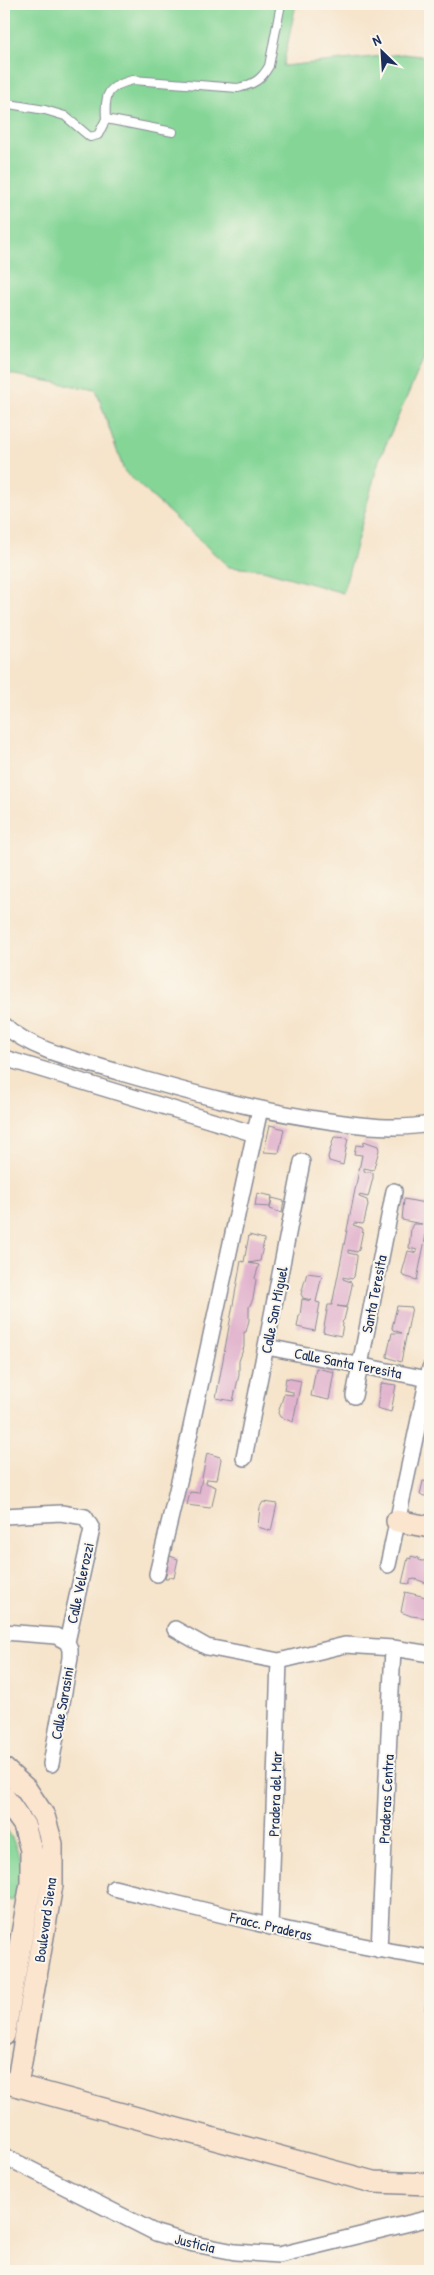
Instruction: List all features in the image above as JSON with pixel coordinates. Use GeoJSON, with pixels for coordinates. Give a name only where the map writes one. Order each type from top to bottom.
{"type":"FeatureCollection","features":[{"type":"Feature","properties":{"kind":"street"},"geometry":{"type":"LineString","coordinates":[[4,1025],[11,1032],[51,1052],[161,1085],[283,1115],[364,1126],[406,1129],[430,1124]]}},
{"type":"Feature","properties":{"kind":"street"},"geometry":{"type":"LineString","coordinates":[[4,1058],[254,1134]]}},
{"type":"Feature","properties":{"kind":"street"},"geometry":{"type":"LineString","coordinates":[[157,1574],[182,1469],[260,1109]]}},
{"type":"Feature","properties":{"kind":"street","name":"Calle San Miguel"},"geometry":{"type":"LineString","coordinates":[[244,1458],[302,1162]]}},
{"type":"Feature","properties":{"kind":"street","name":"Santa Teresita"},"geometry":{"type":"LineString","coordinates":[[354,1396],[394,1191]]}},
{"type":"Feature","properties":{"kind":"street","name":"Calle Santa Teresita"},"geometry":{"type":"LineString","coordinates":[[267,1347],[360,1365],[429,1373],[388,1565]]}},
{"type":"Feature","properties":{"kind":"street","name":"Calle Velerozzi"},"geometry":{"type":"LineString","coordinates":[[4,1516],[61,1513],[85,1517],[92,1529],[67,1642]]}},
{"type":"Feature","properties":{"kind":"street"},"geometry":{"type":"LineString","coordinates":[[397,1521],[430,1527]]}},
{"type":"Feature","properties":{"kind":"street"},"geometry":{"type":"LineString","coordinates":[[175,1629],[207,1647],[279,1661],[345,1644],[393,1648],[430,1654]]}},
{"type":"Feature","properties":{"kind":"street"},"geometry":{"type":"LineString","coordinates":[[4,1632],[56,1636],[67,1642]]}},
{"type":"Feature","properties":{"kind":"street","name":"Calle Sarasini"},"geometry":{"type":"LineString","coordinates":[[51,1764],[70,1658],[70,1649],[67,1642]]}},
{"type":"Feature","properties":{"kind":"street","name":"Praderas Centra"},"geometry":{"type":"LineString","coordinates":[[379,1950],[393,1648]]}},
{"type":"Feature","properties":{"kind":"street","name":"Pradera del Mar"},"geometry":{"type":"LineString","coordinates":[[270,1927],[279,1661]]}},
{"type":"Feature","properties":{"kind":"street","name":"Boulevard Siena"},"geometry":{"type":"LineString","coordinates":[[4,1768],[26,1789],[44,1816],[52,1844],[52,1885],[11,2084]]}},
{"type":"Feature","properties":{"kind":"street","name":"Boulevard Siena"},"geometry":{"type":"LineString","coordinates":[[4,1797],[24,1825],[31,1850],[31,1883],[4,2035]]}},
{"type":"Feature","properties":{"kind":"street","name":"Fracc. Praderas"},"geometry":{"type":"LineString","coordinates":[[114,1888],[270,1927],[379,1950],[430,1958]]}},
{"type":"Feature","properties":{"kind":"street"},"geometry":{"type":"LineString","coordinates":[[11,2084],[373,2182],[430,2184]]}},
{"type":"Feature","properties":{"kind":"street","name":"Justicia"},"geometry":{"type":"LineString","coordinates":[[4,2156],[156,2233],[194,2244],[235,2252],[279,2255],[430,2218]]}},
{"type":"Feature","properties":{"kind":"lane"},"geometry":{"type":"LineString","coordinates":[[8,104],[45,110],[65,116],[90,136],[98,135],[106,119],[105,107],[109,90],[116,84],[133,80],[238,88],[254,84],[264,75],[269,66],[281,4]]}},
{"type":"Feature","properties":{"kind":"lane"},"geometry":{"type":"LineString","coordinates":[[106,119],[173,132]]}},
{"type":"Feature","properties":{"kind":"green space"},"geometry":{"type":"Polygon","coordinates":[[[4,4],[296,4],[283,66],[403,54],[430,57],[430,344],[379,460],[343,593],[263,570],[229,567],[124,471],[96,390],[4,373],[4,4]]]}},
{"type":"Feature","properties":{"kind":"green space"},"geometry":{"type":"Polygon","coordinates":[[[4,1826],[15,1843],[18,1852],[22,1881],[22,1901],[4,1900],[4,1826]]]}},
{"type":"Feature","properties":{"kind":"building"},"geometry":{"type":"Polygon","coordinates":[[[270,1125],[284,1129],[279,1153],[264,1152],[270,1125]]]}},
{"type":"Feature","properties":{"kind":"building"},"geometry":{"type":"Polygon","coordinates":[[[334,1137],[348,1138],[343,1165],[329,1161],[328,1157],[334,1137]]]}},
{"type":"Feature","properties":{"kind":"building"},"geometry":{"type":"Polygon","coordinates":[[[364,1141],[378,1146],[379,1150],[373,1170],[364,1168],[364,1171],[373,1173],[373,1178],[368,1197],[359,1195],[359,1197],[367,1200],[368,1205],[363,1224],[354,1223],[353,1225],[363,1230],[359,1250],[357,1252],[348,1250],[348,1253],[357,1255],[357,1258],[354,1277],[352,1279],[343,1277],[343,1279],[351,1282],[352,1285],[348,1304],[346,1307],[337,1306],[347,1308],[342,1322],[341,1336],[323,1332],[328,1305],[332,1305],[362,1155],[354,1154],[356,1145],[363,1146],[364,1141]]]}},
{"type":"Feature","properties":{"kind":"building"},"geometry":{"type":"Polygon","coordinates":[[[257,1193],[272,1196],[270,1207],[255,1206],[257,1193]]]}},
{"type":"Feature","properties":{"kind":"building"},"geometry":{"type":"Polygon","coordinates":[[[272,1198],[284,1201],[282,1213],[270,1209],[272,1198]]]}},
{"type":"Feature","properties":{"kind":"building"},"geometry":{"type":"Polygon","coordinates":[[[404,1199],[430,1204],[430,1225],[428,1225],[417,1280],[403,1276],[402,1273],[408,1251],[417,1253],[417,1250],[409,1248],[411,1228],[413,1224],[422,1224],[402,1220],[404,1199]]]}},
{"type":"Feature","properties":{"kind":"building"},"geometry":{"type":"Polygon","coordinates":[[[249,1235],[264,1239],[264,1241],[260,1261],[249,1263],[259,1265],[255,1278],[253,1299],[249,1307],[249,1320],[246,1332],[244,1332],[244,1347],[239,1361],[239,1375],[233,1401],[216,1398],[241,1261],[244,1262],[249,1235]]]}},
{"type":"Feature","properties":{"kind":"building"},"geometry":{"type":"Polygon","coordinates":[[[307,1273],[322,1275],[316,1302],[320,1303],[315,1331],[297,1327],[302,1299],[312,1300],[303,1298],[301,1294],[307,1273]]]}},
{"type":"Feature","properties":{"kind":"building"},"geometry":{"type":"Polygon","coordinates":[[[397,1306],[412,1307],[401,1362],[387,1357],[392,1333],[402,1333],[392,1328],[397,1306]]]}},
{"type":"Feature","properties":{"kind":"building"},"geometry":{"type":"Polygon","coordinates":[[[316,1368],[334,1372],[329,1400],[311,1396],[316,1368]]]}},
{"type":"Feature","properties":{"kind":"building"},"geometry":{"type":"Polygon","coordinates":[[[286,1378],[301,1381],[293,1422],[280,1417],[278,1413],[284,1394],[293,1395],[293,1392],[284,1390],[286,1378]]]}},
{"type":"Feature","properties":{"kind":"building"},"geometry":{"type":"Polygon","coordinates":[[[382,1383],[396,1385],[391,1412],[377,1408],[382,1383]]]}},
{"type":"Feature","properties":{"kind":"building"},"geometry":{"type":"Polygon","coordinates":[[[207,1453],[221,1459],[217,1480],[207,1479],[206,1483],[216,1487],[212,1506],[210,1508],[187,1505],[190,1492],[199,1493],[207,1453]]]}},
{"type":"Feature","properties":{"kind":"building"},"geometry":{"type":"Polygon","coordinates":[[[423,1481],[430,1482],[430,1497],[420,1495],[423,1481]]]}},
{"type":"Feature","properties":{"kind":"building"},"geometry":{"type":"Polygon","coordinates":[[[263,1502],[277,1504],[271,1531],[258,1527],[260,1507],[263,1502]]]}},
{"type":"Feature","properties":{"kind":"building"},"geometry":{"type":"Polygon","coordinates":[[[170,1556],[178,1559],[174,1578],[169,1577],[165,1579],[170,1556]]]}},
{"type":"Feature","properties":{"kind":"building"},"geometry":{"type":"Polygon","coordinates":[[[411,1556],[422,1561],[430,1560],[429,1584],[415,1579],[410,1580],[410,1584],[402,1583],[408,1558],[411,1559],[411,1556]]]}},
{"type":"Feature","properties":{"kind":"building"},"geometry":{"type":"Polygon","coordinates":[[[405,1592],[430,1598],[430,1620],[401,1612],[405,1592]]]}},
{"type":"Feature","properties":{"kind":"building"},"geometry":{"type":"Polygon","coordinates":[[[427,1984],[430,1985],[430,2010],[425,2010],[427,1984]]]}}]}
